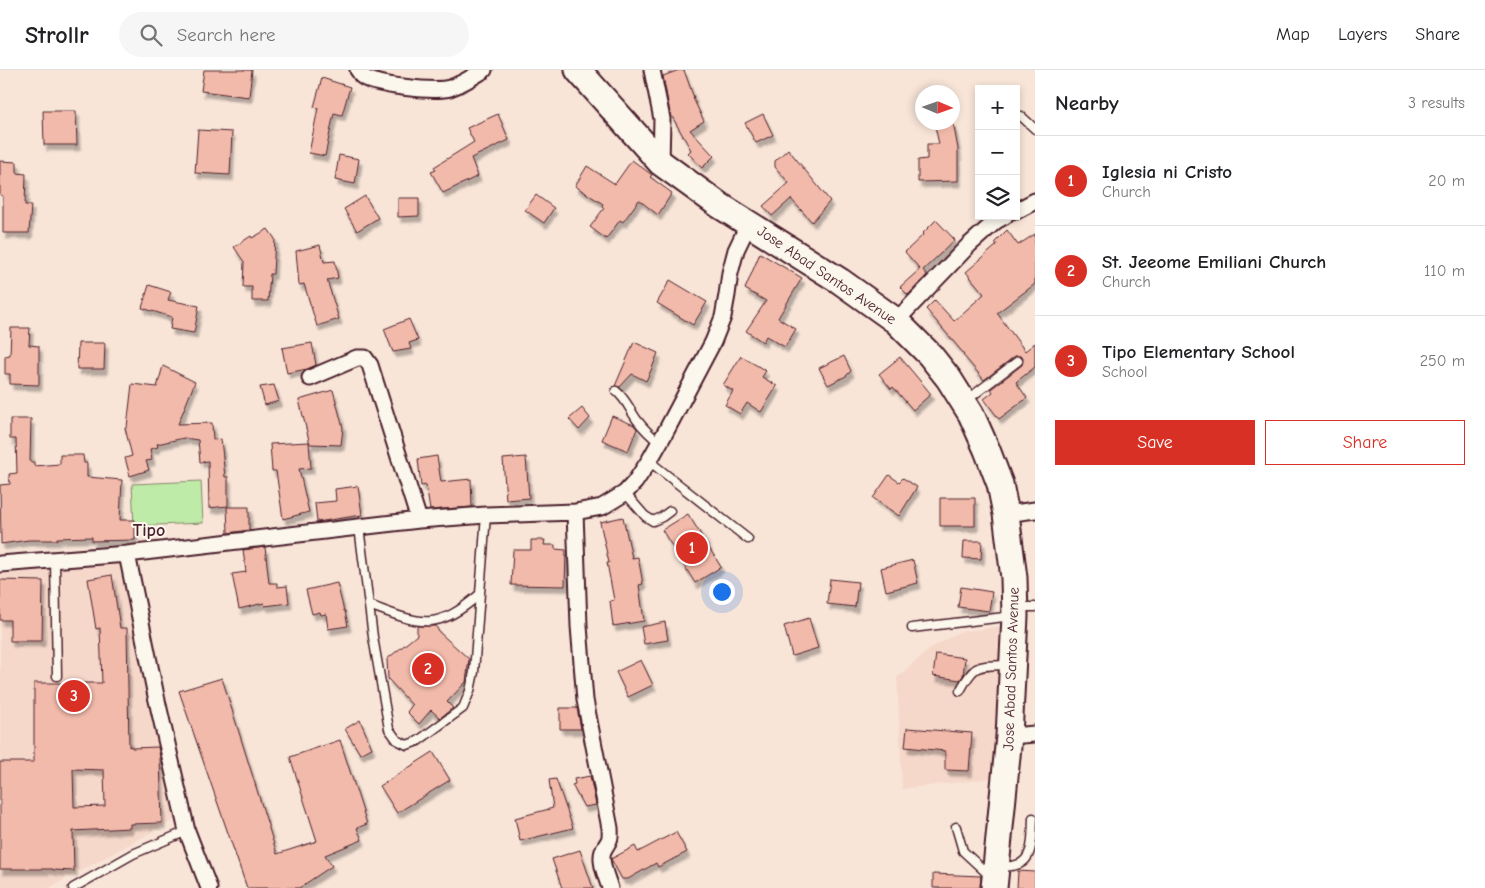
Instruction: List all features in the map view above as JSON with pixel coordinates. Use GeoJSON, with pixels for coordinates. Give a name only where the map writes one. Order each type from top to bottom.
{"type":"FeatureCollection","features":[{"type":"Feature","properties":{"kind":"highway","name":"Jose Abad Santos Avenue"},"geometry":{"type":"LineString","coordinates":[[578,70],[661,163],[718,205],[840,281],[896,321],[930,354],[963,402],[987,450],[1000,484],[1006,514],[1014,578],[1022,610],[1012,665],[1009,736],[995,878]]}},
{"type":"Feature","properties":{"kind":"street"},"geometry":{"type":"LineString","coordinates":[[358,70],[363,77],[381,84],[427,89],[448,88],[465,82],[484,70]]}},
{"type":"Feature","properties":{"kind":"street"},"geometry":{"type":"LineString","coordinates":[[652,70],[662,119],[661,163]]}},
{"type":"Feature","properties":{"kind":"street"},"geometry":{"type":"LineString","coordinates":[[1020,209],[1035,201]]}},
{"type":"Feature","properties":{"kind":"street"},"geometry":{"type":"LineString","coordinates":[[896,321],[969,245],[998,220]]}},
{"type":"Feature","properties":{"kind":"street"},"geometry":{"type":"LineString","coordinates":[[0,564],[127,554],[418,520],[486,515],[575,512],[602,507],[625,493],[649,461],[713,342],[722,317],[736,250],[749,223]]}},
{"type":"Feature","properties":{"kind":"street"},"geometry":{"type":"LineString","coordinates":[[310,378],[357,358],[365,358],[370,365],[418,520]]}},
{"type":"Feature","properties":{"kind":"street"},"geometry":{"type":"LineString","coordinates":[[1006,514],[1035,510]]}},
{"type":"Feature","properties":{"kind":"street"},"geometry":{"type":"LineString","coordinates":[[575,512],[579,626],[585,700],[610,828],[611,840],[602,853],[610,888]]}},
{"type":"Feature","properties":{"kind":"street"},"geometry":{"type":"LineString","coordinates":[[127,554],[156,696],[187,831],[209,888]]}},
{"type":"Feature","properties":{"kind":"street"},"geometry":{"type":"LineString","coordinates":[[1009,736],[1035,734]]}},
{"type":"Feature","properties":{"kind":"lane"},"geometry":{"type":"LineString","coordinates":[[1021,116],[1035,129]]}},
{"type":"Feature","properties":{"kind":"lane"},"geometry":{"type":"LineString","coordinates":[[963,402],[1018,361]]}},
{"type":"Feature","properties":{"kind":"lane"},"geometry":{"type":"LineString","coordinates":[[616,391],[625,399],[646,431],[660,443]]}},
{"type":"Feature","properties":{"kind":"lane"},"geometry":{"type":"LineString","coordinates":[[649,461],[748,539]]}},
{"type":"Feature","properties":{"kind":"lane"},"geometry":{"type":"LineString","coordinates":[[625,493],[645,516],[653,521],[662,518],[670,512]]}},
{"type":"Feature","properties":{"kind":"lane"},"geometry":{"type":"LineString","coordinates":[[359,527],[369,605],[389,729],[396,740],[407,745],[418,741],[463,708],[470,691],[474,672],[486,515]]}},
{"type":"Feature","properties":{"kind":"lane"},"geometry":{"type":"LineString","coordinates":[[55,561],[57,676]]}},
{"type":"Feature","properties":{"kind":"lane"},"geometry":{"type":"LineString","coordinates":[[369,605],[415,621],[433,622],[447,618],[480,594]]}},
{"type":"Feature","properties":{"kind":"lane"},"geometry":{"type":"LineString","coordinates":[[912,628],[1022,610]]}},
{"type":"Feature","properties":{"kind":"lane"},"geometry":{"type":"LineString","coordinates":[[960,691],[970,673],[978,668],[1012,665]]}},
{"type":"Feature","properties":{"kind":"lane"},"geometry":{"type":"LineString","coordinates":[[956,827],[963,851],[995,878],[1026,860],[1031,854],[1033,818]]}},
{"type":"Feature","properties":{"kind":"lane"},"geometry":{"type":"LineString","coordinates":[[73,888],[133,854],[187,831]]}},
{"type":"Feature","properties":{"kind":"shaded area"},"geometry":{"type":"Polygon","coordinates":[[[119,563],[176,819],[49,888],[0,888],[0,572],[119,563]]]}},
{"type":"Feature","properties":{"kind":"shaded area"},"geometry":{"type":"Polygon","coordinates":[[[1002,626],[995,778],[902,789],[897,677],[931,648],[959,632],[1002,626]]]}},
{"type":"Feature","properties":{"kind":"green space"},"geometry":{"type":"Polygon","coordinates":[[[201,481],[203,523],[134,526],[132,484],[201,481]]]}},
{"type":"Feature","properties":{"kind":"building"},"geometry":{"type":"Polygon","coordinates":[[[204,70],[252,70],[249,97],[201,91],[204,70]]]}},
{"type":"Feature","properties":{"kind":"building"},"geometry":{"type":"Polygon","coordinates":[[[684,70],[693,98],[704,121],[690,130],[714,156],[702,168],[688,153],[691,150],[670,113],[663,76],[684,70]]]}},
{"type":"Feature","properties":{"kind":"building"},"geometry":{"type":"Polygon","coordinates":[[[322,78],[350,87],[342,115],[334,113],[325,156],[309,153],[318,108],[314,107],[322,78]]]}},
{"type":"Feature","properties":{"kind":"building"},"geometry":{"type":"Polygon","coordinates":[[[43,111],[76,111],[77,145],[44,145],[43,111]]]}},
{"type":"Feature","properties":{"kind":"building"},"geometry":{"type":"Polygon","coordinates":[[[498,114],[509,140],[471,158],[478,176],[443,193],[431,172],[436,170],[434,167],[474,142],[467,128],[498,114]]]}},
{"type":"Feature","properties":{"kind":"building"},"geometry":{"type":"Polygon","coordinates":[[[763,114],[773,135],[756,143],[745,123],[763,114]]]}},
{"type":"Feature","properties":{"kind":"building"},"geometry":{"type":"Polygon","coordinates":[[[198,130],[232,132],[230,175],[195,173],[198,130]]]}},
{"type":"Feature","properties":{"kind":"building"},"geometry":{"type":"Polygon","coordinates":[[[936,130],[954,130],[958,149],[958,181],[918,182],[918,160],[927,159],[927,144],[939,144],[936,130]]]}},
{"type":"Feature","properties":{"kind":"building"},"geometry":{"type":"Polygon","coordinates":[[[788,149],[830,201],[812,222],[791,199],[772,216],[763,206],[789,183],[775,167],[775,161],[788,149]]]}},
{"type":"Feature","properties":{"kind":"building"},"geometry":{"type":"Polygon","coordinates":[[[339,155],[359,159],[355,184],[335,180],[339,155]]]}},
{"type":"Feature","properties":{"kind":"building"},"geometry":{"type":"Polygon","coordinates":[[[632,160],[652,175],[650,177],[672,193],[658,215],[639,200],[623,222],[620,220],[606,239],[590,227],[604,208],[603,204],[575,186],[587,166],[615,184],[632,160]]]}},
{"type":"Feature","properties":{"kind":"building"},"geometry":{"type":"Polygon","coordinates":[[[0,161],[17,162],[17,173],[26,174],[25,205],[31,205],[29,233],[3,233],[3,196],[0,195],[0,161]]]}},
{"type":"Feature","properties":{"kind":"building"},"geometry":{"type":"Polygon","coordinates":[[[536,195],[554,208],[544,223],[525,210],[536,195]]]}},
{"type":"Feature","properties":{"kind":"building"},"geometry":{"type":"Polygon","coordinates":[[[365,196],[378,218],[357,231],[344,209],[365,196]]]}},
{"type":"Feature","properties":{"kind":"building"},"geometry":{"type":"Polygon","coordinates":[[[398,198],[419,198],[419,216],[398,217],[398,198]]]}},
{"type":"Feature","properties":{"kind":"building"},"geometry":{"type":"Polygon","coordinates":[[[936,220],[955,240],[923,270],[927,275],[908,295],[900,287],[920,269],[905,252],[936,220]]]}},
{"type":"Feature","properties":{"kind":"building"},"geometry":{"type":"Polygon","coordinates":[[[268,229],[275,239],[273,274],[270,274],[268,301],[252,301],[252,287],[243,287],[244,262],[234,247],[251,236],[252,238],[268,229]]]}},
{"type":"Feature","properties":{"kind":"building"},"geometry":{"type":"Polygon","coordinates":[[[1007,230],[1018,245],[1035,234],[1035,284],[997,313],[1025,351],[1035,343],[1035,367],[1016,382],[1027,398],[999,419],[984,399],[993,392],[991,389],[1022,365],[1023,358],[1015,356],[984,380],[926,309],[935,300],[954,321],[984,294],[966,272],[997,245],[995,242],[1007,230]]]}},
{"type":"Feature","properties":{"kind":"building"},"geometry":{"type":"Polygon","coordinates":[[[320,245],[324,262],[335,261],[338,278],[327,280],[339,319],[317,326],[304,284],[299,285],[296,251],[320,245]]]}},
{"type":"Feature","properties":{"kind":"building"},"geometry":{"type":"Polygon","coordinates":[[[760,253],[802,278],[778,318],[796,329],[785,347],[766,336],[763,342],[746,331],[766,301],[745,289],[760,253]]]}},
{"type":"Feature","properties":{"kind":"building"},"geometry":{"type":"Polygon","coordinates":[[[670,280],[707,302],[693,325],[657,303],[670,280]]]}},
{"type":"Feature","properties":{"kind":"building"},"geometry":{"type":"Polygon","coordinates":[[[149,285],[171,292],[168,300],[199,306],[194,333],[170,329],[172,317],[142,308],[149,285]]]}},
{"type":"Feature","properties":{"kind":"building"},"geometry":{"type":"Polygon","coordinates":[[[409,319],[418,340],[409,343],[411,349],[393,352],[384,329],[409,319]]]}},
{"type":"Feature","properties":{"kind":"building"},"geometry":{"type":"Polygon","coordinates":[[[11,328],[30,328],[29,345],[39,346],[39,385],[10,384],[10,374],[5,374],[5,356],[10,355],[11,328]]]}},
{"type":"Feature","properties":{"kind":"building"},"geometry":{"type":"Polygon","coordinates":[[[634,342],[658,353],[652,368],[646,381],[632,374],[620,387],[615,386],[634,342]]]}},
{"type":"Feature","properties":{"kind":"building"},"geometry":{"type":"Polygon","coordinates":[[[78,343],[105,343],[104,369],[77,369],[78,343]]]}},
{"type":"Feature","properties":{"kind":"building"},"geometry":{"type":"Polygon","coordinates":[[[312,343],[316,365],[287,373],[282,348],[312,343]]]}},
{"type":"Feature","properties":{"kind":"building"},"geometry":{"type":"Polygon","coordinates":[[[741,356],[766,371],[762,377],[777,386],[761,412],[747,403],[740,414],[725,405],[733,391],[723,385],[741,356]]]}},
{"type":"Feature","properties":{"kind":"building"},"geometry":{"type":"Polygon","coordinates":[[[844,356],[851,371],[846,376],[828,385],[819,368],[844,356]]]}},
{"type":"Feature","properties":{"kind":"building"},"geometry":{"type":"Polygon","coordinates":[[[900,357],[931,394],[913,410],[893,387],[891,389],[879,374],[900,357]]]}},
{"type":"Feature","properties":{"kind":"building"},"geometry":{"type":"Polygon","coordinates":[[[163,366],[195,382],[178,424],[212,423],[213,440],[221,439],[225,477],[228,477],[228,506],[209,508],[208,461],[200,462],[198,440],[184,438],[157,444],[158,447],[150,449],[152,460],[146,461],[149,470],[130,476],[125,458],[132,456],[125,428],[127,427],[132,384],[157,387],[163,366]]]}},
{"type":"Feature","properties":{"kind":"building"},"geometry":{"type":"Polygon","coordinates":[[[274,385],[279,401],[265,405],[260,387],[274,385]]]}},
{"type":"Feature","properties":{"kind":"building"},"geometry":{"type":"Polygon","coordinates":[[[333,390],[343,428],[341,445],[310,444],[299,400],[333,390]]]}},
{"type":"Feature","properties":{"kind":"building"},"geometry":{"type":"Polygon","coordinates":[[[582,408],[590,418],[579,430],[569,419],[582,408]]]}},
{"type":"Feature","properties":{"kind":"building"},"geometry":{"type":"Polygon","coordinates":[[[612,416],[634,425],[637,429],[628,451],[602,440],[612,416]]]}},
{"type":"Feature","properties":{"kind":"building"},"geometry":{"type":"Polygon","coordinates":[[[10,419],[31,419],[30,462],[34,462],[34,466],[60,464],[60,455],[83,455],[84,463],[87,463],[87,477],[122,480],[120,520],[135,520],[135,540],[92,541],[92,537],[57,538],[57,540],[29,540],[1,544],[0,485],[10,484],[9,474],[17,473],[16,439],[10,439],[10,419]]]}},
{"type":"Feature","properties":{"kind":"building"},"geometry":{"type":"Polygon","coordinates":[[[309,442],[311,468],[299,469],[309,512],[283,519],[276,471],[272,471],[270,444],[309,442]]]}},
{"type":"Feature","properties":{"kind":"building"},"geometry":{"type":"Polygon","coordinates":[[[437,456],[441,482],[471,479],[472,507],[430,510],[426,485],[421,486],[418,459],[437,456]]]}},
{"type":"Feature","properties":{"kind":"building"},"geometry":{"type":"Polygon","coordinates":[[[526,457],[529,498],[506,500],[503,459],[526,457]]]}},
{"type":"Feature","properties":{"kind":"building"},"geometry":{"type":"Polygon","coordinates":[[[889,475],[899,482],[903,478],[917,487],[899,516],[873,498],[889,475]]]}},
{"type":"Feature","properties":{"kind":"building"},"geometry":{"type":"Polygon","coordinates":[[[358,486],[362,515],[317,522],[315,503],[336,501],[335,489],[358,486]]]}},
{"type":"Feature","properties":{"kind":"building"},"geometry":{"type":"Polygon","coordinates":[[[940,498],[975,498],[975,526],[940,526],[940,498]]]}},
{"type":"Feature","properties":{"kind":"building"},"geometry":{"type":"Polygon","coordinates":[[[227,507],[249,507],[249,530],[228,533],[227,507]]]}},
{"type":"Feature","properties":{"kind":"building"},"geometry":{"type":"Polygon","coordinates":[[[688,514],[721,567],[695,583],[662,530],[688,514]]]}},
{"type":"Feature","properties":{"kind":"building"},"geometry":{"type":"Polygon","coordinates":[[[623,517],[632,558],[638,557],[643,584],[639,585],[644,621],[613,626],[610,601],[614,600],[607,563],[609,563],[600,522],[623,517]]]}},
{"type":"Feature","properties":{"kind":"building"},"geometry":{"type":"Polygon","coordinates":[[[531,540],[545,540],[544,545],[555,545],[555,549],[566,550],[565,586],[511,585],[513,550],[531,550],[531,540]]]}},
{"type":"Feature","properties":{"kind":"building"},"geometry":{"type":"Polygon","coordinates":[[[964,541],[982,541],[981,559],[963,558],[964,541]]]}},
{"type":"Feature","properties":{"kind":"building"},"geometry":{"type":"Polygon","coordinates":[[[265,547],[269,583],[277,583],[277,587],[287,586],[289,603],[265,606],[264,603],[239,609],[232,574],[246,572],[243,550],[265,547]]]}},
{"type":"Feature","properties":{"kind":"building"},"geometry":{"type":"Polygon","coordinates":[[[913,560],[918,583],[886,591],[881,568],[913,560]]]}},
{"type":"Feature","properties":{"kind":"building"},"geometry":{"type":"Polygon","coordinates":[[[112,575],[120,628],[127,628],[129,747],[158,747],[162,823],[130,824],[130,828],[73,831],[74,871],[0,869],[0,762],[34,762],[34,683],[102,683],[100,628],[96,629],[88,579],[112,575]],[[73,769],[74,807],[105,806],[104,770],[73,769]]]}},
{"type":"Feature","properties":{"kind":"building"},"geometry":{"type":"Polygon","coordinates":[[[830,579],[858,582],[855,607],[827,604],[830,579]]]}},
{"type":"Feature","properties":{"kind":"building"},"geometry":{"type":"Polygon","coordinates":[[[0,580],[43,581],[42,641],[10,641],[10,620],[0,620],[0,580]]]}},
{"type":"Feature","properties":{"kind":"building"},"geometry":{"type":"Polygon","coordinates":[[[337,583],[348,626],[328,629],[326,614],[321,615],[320,612],[312,614],[306,590],[337,583]]]}},
{"type":"Feature","properties":{"kind":"building"},"geometry":{"type":"Polygon","coordinates":[[[961,587],[992,592],[989,611],[958,607],[961,587]]]}},
{"type":"Feature","properties":{"kind":"building"},"geometry":{"type":"Polygon","coordinates":[[[809,618],[818,648],[792,656],[784,626],[809,618]]]}},
{"type":"Feature","properties":{"kind":"building"},"geometry":{"type":"Polygon","coordinates":[[[665,622],[668,640],[644,644],[641,627],[665,622]]]}},
{"type":"Feature","properties":{"kind":"building"},"geometry":{"type":"Polygon","coordinates":[[[417,626],[436,626],[439,632],[469,659],[466,682],[447,702],[453,708],[440,718],[431,710],[419,724],[407,712],[412,705],[388,679],[387,659],[417,635],[417,626]]]}},
{"type":"Feature","properties":{"kind":"building"},"geometry":{"type":"Polygon","coordinates":[[[936,654],[965,658],[963,676],[960,680],[933,676],[936,654]]]}},
{"type":"Feature","properties":{"kind":"building"},"geometry":{"type":"Polygon","coordinates":[[[641,660],[653,685],[628,697],[616,672],[641,660]]]}},
{"type":"Feature","properties":{"kind":"building"},"geometry":{"type":"Polygon","coordinates":[[[222,678],[277,854],[317,841],[290,757],[340,740],[367,824],[357,828],[362,840],[325,855],[332,866],[299,888],[247,888],[179,691],[222,678]]]}},
{"type":"Feature","properties":{"kind":"building"},"geometry":{"type":"Polygon","coordinates":[[[560,708],[577,708],[581,729],[560,729],[560,708]]]}},
{"type":"Feature","properties":{"kind":"building"},"geometry":{"type":"Polygon","coordinates":[[[360,720],[372,748],[360,754],[345,729],[360,720]]]}},
{"type":"Feature","properties":{"kind":"building"},"geometry":{"type":"Polygon","coordinates":[[[907,728],[972,733],[969,771],[945,770],[945,751],[905,747],[907,728]]]}},
{"type":"Feature","properties":{"kind":"building"},"geometry":{"type":"Polygon","coordinates":[[[433,752],[450,780],[397,813],[380,786],[433,752]]]}},
{"type":"Feature","properties":{"kind":"building"},"geometry":{"type":"Polygon","coordinates":[[[590,776],[596,805],[584,807],[572,785],[575,784],[574,779],[590,776]]]}},
{"type":"Feature","properties":{"kind":"building"},"geometry":{"type":"Polygon","coordinates":[[[556,779],[573,828],[520,841],[515,818],[553,808],[549,780],[556,779]]]}},
{"type":"Feature","properties":{"kind":"building"},"geometry":{"type":"Polygon","coordinates":[[[676,832],[687,852],[658,867],[656,863],[628,879],[622,879],[611,859],[635,846],[638,852],[676,832]]]}},
{"type":"Feature","properties":{"kind":"building"},"geometry":{"type":"Polygon","coordinates":[[[580,850],[593,888],[562,888],[552,859],[580,850]]]}},
{"type":"Feature","properties":{"kind":"building"},"geometry":{"type":"Polygon","coordinates":[[[1018,871],[1035,872],[1035,888],[1017,888],[1018,871]]]}},
{"type":"Feature","properties":{"kind":"building"},"geometry":{"type":"Polygon","coordinates":[[[933,874],[981,876],[980,888],[933,888],[933,874]]]}},
{"type":"Feature","properties":{"kind":"place","name":"Iglesia ni Cristo"},"geometry":{"type":"Point","coordinates":[692,548]}},
{"type":"Feature","properties":{"kind":"place","name":"St. Jeeome Emiliani Church"},"geometry":{"type":"Point","coordinates":[428,669]}},
{"type":"Feature","properties":{"kind":"place","name":"Tipo Elementary School"},"geometry":{"type":"Point","coordinates":[74,696]}},
{"type":"Feature","properties":{"kind":"district","name":"Tipo"},"geometry":{"type":"Point","coordinates":[149,530]}}]}
